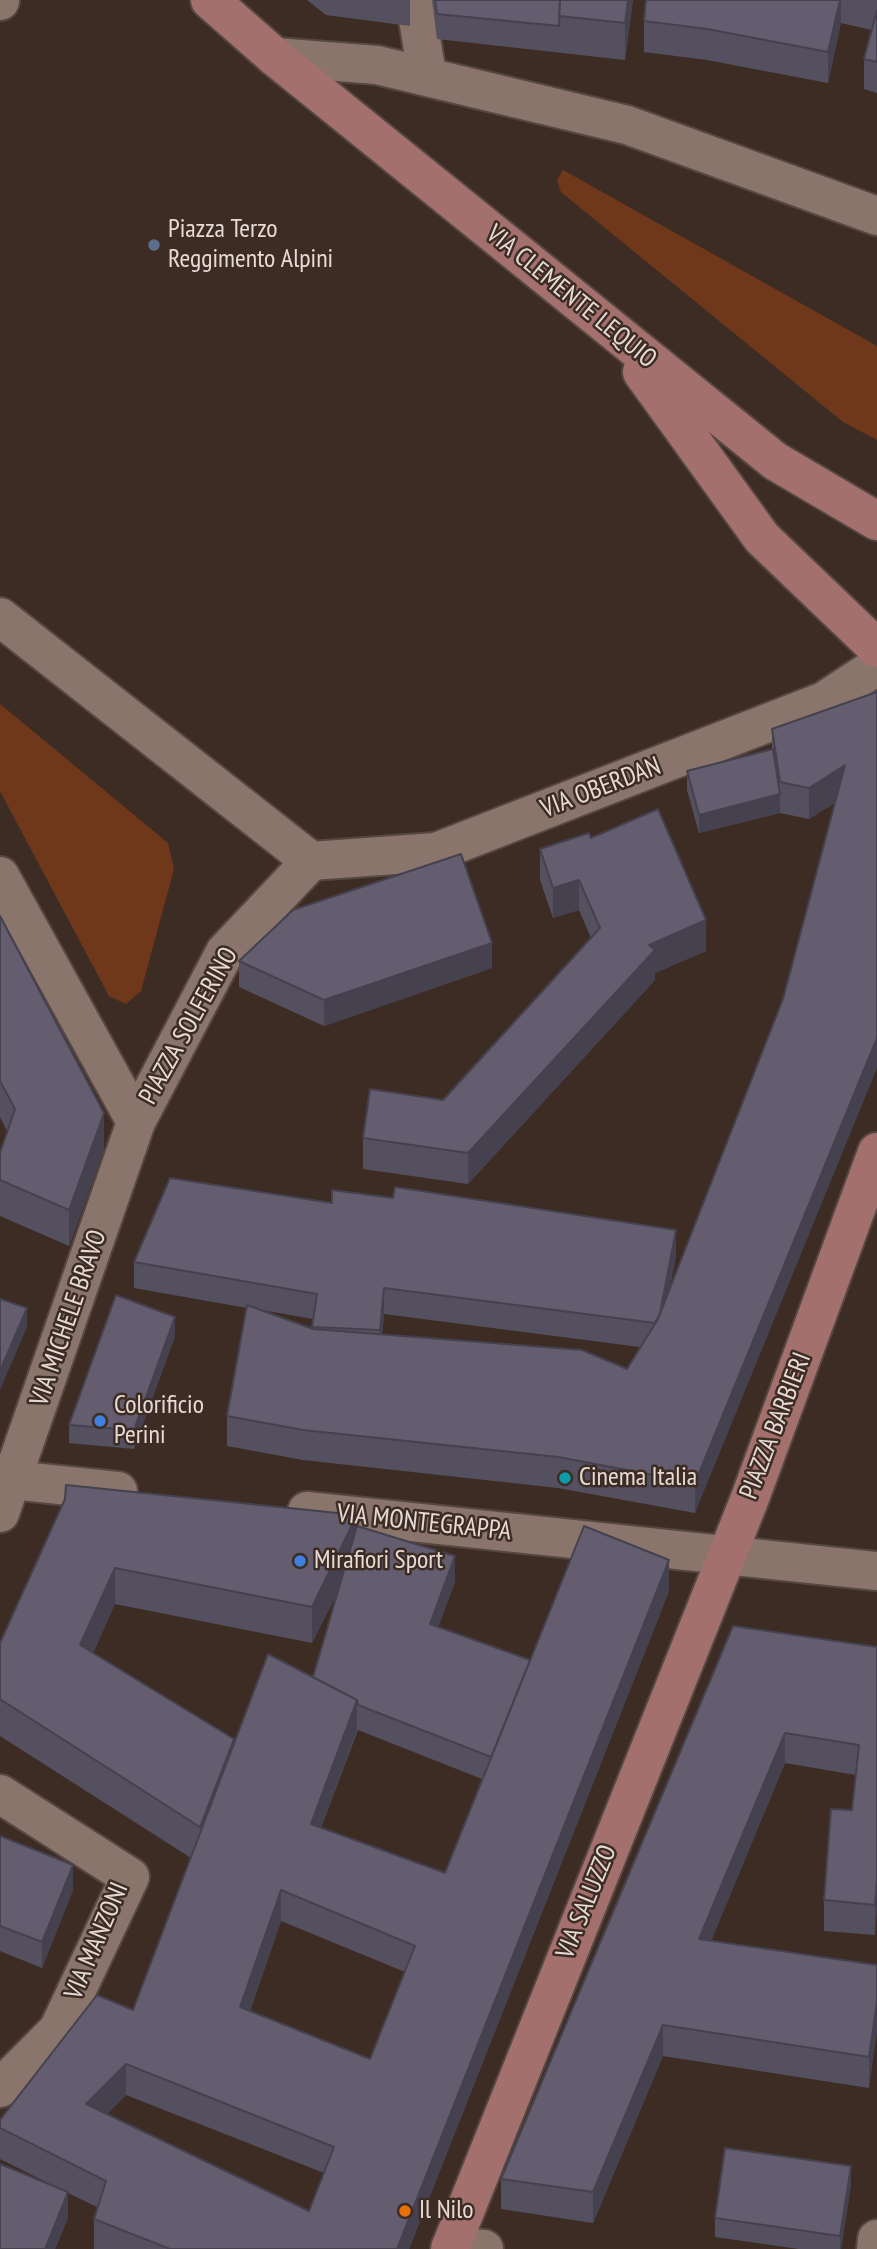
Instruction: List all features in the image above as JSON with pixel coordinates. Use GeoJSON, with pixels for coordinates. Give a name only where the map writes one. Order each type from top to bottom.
{"type":"FeatureCollection","features":[{"type":"Feature","properties":{"kind":"main road","name":"VIA CLEMENTE LEQUIO"},"geometry":{"type":"LineString","coordinates":[[210,0],[275,57],[775,461],[877,521]]}},
{"type":"Feature","properties":{"kind":"main road"},"geometry":{"type":"LineString","coordinates":[[612,330],[761,538],[877,648]]}},
{"type":"Feature","properties":{"kind":"main road","name":"PIAZZA BARBIERI"},"geometry":{"type":"LineString","coordinates":[[724,1555],[750,1498],[877,1152]]}},
{"type":"Feature","properties":{"kind":"main road","name":"VIA SALUZZO"},"geometry":{"type":"LineString","coordinates":[[461,2248],[724,1555]]}},
{"type":"Feature","properties":{"kind":"street"},"geometry":{"type":"LineString","coordinates":[[415,0],[428,75]]}},
{"type":"Feature","properties":{"kind":"street"},"geometry":{"type":"LineString","coordinates":[[275,57],[377,65],[428,75],[627,125],[877,216]]}},
{"type":"Feature","properties":{"kind":"street"},"geometry":{"type":"LineString","coordinates":[[0,617],[311,861]]}},
{"type":"Feature","properties":{"kind":"street","name":"VIA OBERDAN"},"geometry":{"type":"LineString","coordinates":[[311,861],[436,852],[824,701],[877,666]]}},
{"type":"Feature","properties":{"kind":"street","name":"PIAZZA SOLFERINO"},"geometry":{"type":"LineString","coordinates":[[136,1122],[225,952],[311,861]]}},
{"type":"Feature","properties":{"kind":"street","name":"PIAZZA SOLFERINO"},"geometry":{"type":"LineString","coordinates":[[0,876],[136,1122]]}},
{"type":"Feature","properties":{"kind":"street","name":"VIA MICHELE BRAVO"},"geometry":{"type":"LineString","coordinates":[[4,1488],[136,1122]]}},
{"type":"Feature","properties":{"kind":"street"},"geometry":{"type":"LineString","coordinates":[[4,1488],[154,1495]]}},
{"type":"Feature","properties":{"kind":"street","name":"VIA MONTEGRAPPA"},"geometry":{"type":"LineString","coordinates":[[279,1508],[724,1555]]}},
{"type":"Feature","properties":{"kind":"street"},"geometry":{"type":"LineString","coordinates":[[724,1555],[877,1571]]}},
{"type":"Feature","properties":{"kind":"street","name":"VIA MANZONI"},"geometry":{"type":"LineString","coordinates":[[0,1794],[130,1877],[58,2030],[0,2088]]}},
{"type":"Feature","properties":{"kind":"street"},"geometry":{"type":"LineString","coordinates":[[876,2249],[877,2239]]}},
{"type":"Feature","properties":{"kind":"shaded area"},"geometry":{"type":"Polygon","coordinates":[[[563,170],[877,346],[877,440],[843,422],[561,192],[557,180],[563,170]]]}},
{"type":"Feature","properties":{"kind":"shaded area"},"geometry":{"type":"Polygon","coordinates":[[[0,704],[168,843],[174,869],[141,991],[126,1004],[109,996],[0,791],[0,704]]]}},
{"type":"Feature","properties":{"kind":"building"},"geometry":{"type":"Polygon","coordinates":[[[435,0],[560,0],[559,26],[437,14],[435,0]]]}},
{"type":"Feature","properties":{"kind":"building"},"geometry":{"type":"Polygon","coordinates":[[[560,0],[628,0],[625,23],[559,16],[560,0]]]}},
{"type":"Feature","properties":{"kind":"building"},"geometry":{"type":"Polygon","coordinates":[[[646,0],[840,0],[828,52],[707,29],[644,21],[646,0]]]}},
{"type":"Feature","properties":{"kind":"building"},"geometry":{"type":"Polygon","coordinates":[[[877,10],[877,62],[864,59],[877,10]]]}},
{"type":"Feature","properties":{"kind":"building"},"geometry":{"type":"Polygon","coordinates":[[[877,692],[877,1038],[695,1483],[558,1457],[303,1430],[227,1416],[247,1305],[313,1329],[582,1350],[627,1369],[658,1319],[783,999],[845,765],[809,788],[780,782],[772,729],[877,692]]]}},
{"type":"Feature","properties":{"kind":"building"},"geometry":{"type":"Polygon","coordinates":[[[773,749],[780,794],[699,815],[687,771],[773,749]]]}},
{"type":"Feature","properties":{"kind":"building"},"geometry":{"type":"Polygon","coordinates":[[[658,809],[706,920],[649,945],[655,950],[468,1153],[363,1138],[370,1089],[443,1100],[600,928],[579,880],[553,888],[540,849],[589,833],[591,838],[658,809]]]}},
{"type":"Feature","properties":{"kind":"building"},"geometry":{"type":"Polygon","coordinates":[[[461,854],[492,943],[324,1000],[239,961],[293,910],[461,854]]]}},
{"type":"Feature","properties":{"kind":"building"},"geometry":{"type":"Polygon","coordinates":[[[0,916],[104,1113],[69,1210],[0,1180],[0,1153],[15,1109],[0,1081],[0,916]]]}},
{"type":"Feature","properties":{"kind":"building"},"geometry":{"type":"Polygon","coordinates":[[[170,1178],[332,1203],[332,1190],[393,1198],[395,1187],[676,1230],[660,1313],[655,1323],[384,1288],[380,1330],[312,1327],[317,1294],[134,1262],[170,1178]]]}},
{"type":"Feature","properties":{"kind":"building"},"geometry":{"type":"Polygon","coordinates":[[[116,1295],[175,1317],[134,1430],[69,1425],[116,1295]]]}},
{"type":"Feature","properties":{"kind":"building"},"geometry":{"type":"Polygon","coordinates":[[[0,1299],[27,1308],[0,1371],[0,1299]]]}},
{"type":"Feature","properties":{"kind":"building"},"geometry":{"type":"Polygon","coordinates":[[[66,1485],[357,1515],[312,1607],[115,1568],[80,1645],[234,1739],[200,1827],[0,1699],[0,1643],[65,1499],[66,1485]]]}},
{"type":"Feature","properties":{"kind":"building"},"geometry":{"type":"Polygon","coordinates":[[[357,1526],[455,1556],[430,1624],[530,1660],[491,1757],[358,1705],[357,1700],[313,1677],[357,1526]]]}},
{"type":"Feature","properties":{"kind":"building"},"geometry":{"type":"Polygon","coordinates":[[[584,1526],[669,1560],[397,2249],[170,2249],[94,2219],[106,2181],[0,2128],[0,2120],[97,1995],[133,2010],[268,1654],[357,1700],[311,1824],[445,1873],[584,1526]],[[281,1890],[240,2007],[370,2059],[415,1946],[281,1890]],[[126,2064],[86,2104],[309,2211],[334,2147],[126,2064]]]}},
{"type":"Feature","properties":{"kind":"building"},"geometry":{"type":"Polygon","coordinates":[[[733,1626],[877,1647],[875,1905],[824,1900],[831,1809],[852,1810],[859,1745],[785,1733],[699,1939],[877,1965],[877,2002],[869,2057],[663,2025],[593,2192],[501,2179],[733,1626]]]}},
{"type":"Feature","properties":{"kind":"building"},"geometry":{"type":"Polygon","coordinates":[[[0,1836],[73,1865],[42,1942],[0,1926],[0,1836]]]}},
{"type":"Feature","properties":{"kind":"building"},"geometry":{"type":"Polygon","coordinates":[[[725,2148],[851,2166],[840,2236],[715,2218],[725,2148]]]}},
{"type":"Feature","properties":{"kind":"building"},"geometry":{"type":"Polygon","coordinates":[[[0,2164],[68,2192],[45,2249],[0,2249],[0,2164]]]}},
{"type":"Feature","properties":{"kind":"place","name":"Piazza Terzo Reggimento Alpini"},"geometry":{"type":"Point","coordinates":[154,245]}},
{"type":"Feature","properties":{"kind":"place","name":"Colorificio Perini"},"geometry":{"type":"Point","coordinates":[100,1421]}},
{"type":"Feature","properties":{"kind":"place","name":"Cinema Italia"},"geometry":{"type":"Point","coordinates":[565,1478]}},
{"type":"Feature","properties":{"kind":"place","name":"Mirafiori Sport"},"geometry":{"type":"Point","coordinates":[300,1561]}},
{"type":"Feature","properties":{"kind":"place","name":"Il Nilo"},"geometry":{"type":"Point","coordinates":[405,2211]}}]}
